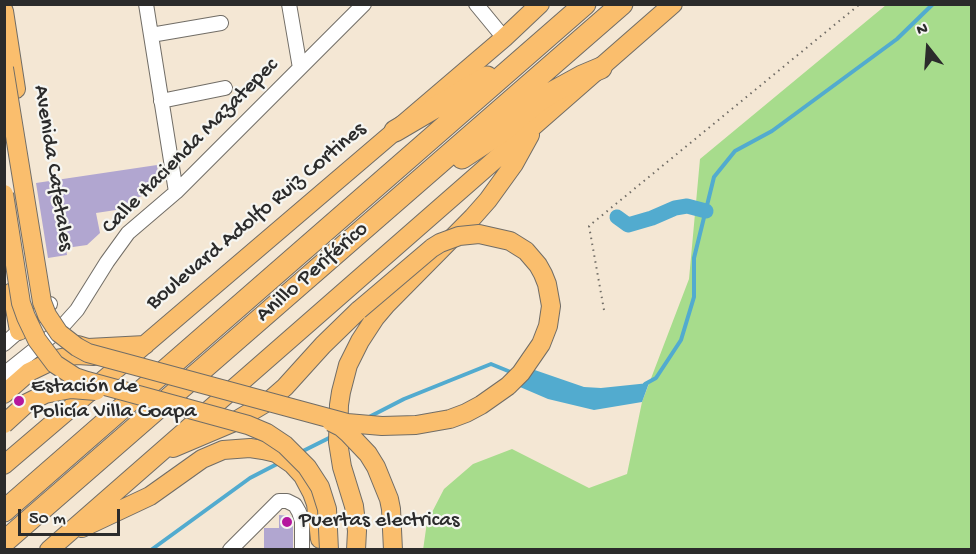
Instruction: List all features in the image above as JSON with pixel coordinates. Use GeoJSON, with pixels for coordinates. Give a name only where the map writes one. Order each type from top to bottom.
{"type":"FeatureCollection","features":[{"type":"Feature","properties":{"kind":"highway","name":"Anillo Periférico"},"geometry":{"type":"LineString","coordinates":[[4,511],[585,4]]}},
{"type":"Feature","properties":{"kind":"highway","name":"Anillo Periférico"},"geometry":{"type":"LineString","coordinates":[[4,542],[622,4]]}},
{"type":"Feature","properties":{"kind":"highway"},"geometry":{"type":"LineString","coordinates":[[395,131],[531,51]]}},
{"type":"Feature","properties":{"kind":"highway"},"geometry":{"type":"LineString","coordinates":[[412,187],[500,133],[551,93],[601,68]]}},
{"type":"Feature","properties":{"kind":"main road","name":"Boulevard Adolfo Ruiz Cortines"},"geometry":{"type":"LineString","coordinates":[[4,465],[504,38],[540,4]]}},
{"type":"Feature","properties":{"kind":"main road"},"geometry":{"type":"LineString","coordinates":[[49,549],[673,4]]}},
{"type":"Feature","properties":{"kind":"main road","name":"Avenida Cafetales"},"geometry":{"type":"LineString","coordinates":[[4,11],[43,266],[50,304],[59,330]]}},
{"type":"Feature","properties":{"kind":"main road"},"geometry":{"type":"LineString","coordinates":[[4,68],[42,302],[47,315],[59,333],[88,353],[99,357],[316,414],[347,423],[399,426],[433,422],[466,413],[495,396],[521,373],[549,326],[551,306],[547,284],[533,258],[510,241],[479,234],[459,236],[440,243],[358,310],[269,401],[232,423],[160,453]]}},
{"type":"Feature","properties":{"kind":"main road"},"geometry":{"type":"LineString","coordinates":[[356,549],[355,512],[341,460],[338,431],[341,392],[348,365],[366,331],[386,305],[488,200],[514,164],[535,126]]}},
{"type":"Feature","properties":{"kind":"main road"},"geometry":{"type":"LineString","coordinates":[[4,194],[21,303],[37,340],[55,364],[75,377],[248,425],[267,433],[285,445],[307,467],[320,487],[327,510],[329,549]]}},
{"type":"Feature","properties":{"kind":"main road"},"geometry":{"type":"LineString","coordinates":[[4,246],[19,331]]}},
{"type":"Feature","properties":{"kind":"main road"},"geometry":{"type":"LineString","coordinates":[[7,265],[14,274],[21,278],[38,275],[43,266]]}},
{"type":"Feature","properties":{"kind":"main road"},"geometry":{"type":"LineString","coordinates":[[59,330],[82,347],[145,345]]}},
{"type":"Feature","properties":{"kind":"main road"},"geometry":{"type":"LineString","coordinates":[[4,394],[29,372],[56,359],[77,355],[99,357]]}},
{"type":"Feature","properties":{"kind":"main road"},"geometry":{"type":"LineString","coordinates":[[4,424],[27,403],[45,393],[71,389],[134,394]]}},
{"type":"Feature","properties":{"kind":"main road"},"geometry":{"type":"LineString","coordinates":[[316,414],[341,427],[368,454],[389,499],[393,549]]}},
{"type":"Feature","properties":{"kind":"main road"},"geometry":{"type":"LineString","coordinates":[[65,536],[138,503],[202,459],[223,450],[263,450],[276,453],[292,464],[308,484],[316,504],[320,549]]}},
{"type":"Feature","properties":{"kind":"street"},"geometry":{"type":"LineString","coordinates":[[146,4],[176,192]]}},
{"type":"Feature","properties":{"kind":"street"},"geometry":{"type":"LineString","coordinates":[[289,4],[300,68]]}},
{"type":"Feature","properties":{"kind":"street","name":"Calle Hacienda Mazatepec"},"geometry":{"type":"LineString","coordinates":[[4,374],[59,330],[77,310],[128,233],[176,192],[364,4]]}},
{"type":"Feature","properties":{"kind":"street"},"geometry":{"type":"LineString","coordinates":[[476,4],[504,38]]}},
{"type":"Feature","properties":{"kind":"street"},"geometry":{"type":"LineString","coordinates":[[151,35],[221,23]]}},
{"type":"Feature","properties":{"kind":"street"},"geometry":{"type":"LineString","coordinates":[[161,101],[225,88]]}},
{"type":"Feature","properties":{"kind":"street"},"geometry":{"type":"LineString","coordinates":[[19,362],[4,344],[50,304]]}},
{"type":"Feature","properties":{"kind":"street"},"geometry":{"type":"LineString","coordinates":[[19,331],[37,334],[59,330]]}},
{"type":"Feature","properties":{"kind":"street"},"geometry":{"type":"LineString","coordinates":[[230,549],[279,501],[287,501],[295,505],[302,521],[302,549]]}},
{"type":"Feature","properties":{"kind":"path"},"geometry":{"type":"LineString","coordinates":[[604,310],[589,226],[860,4]]}},
{"type":"Feature","properties":{"kind":"green space"},"geometry":{"type":"Polygon","coordinates":[[[886,5],[971,5],[971,549],[423,550],[427,522],[444,489],[473,464],[512,449],[589,488],[627,474],[642,402],[689,279],[700,159],[886,5]]]}},
{"type":"Feature","properties":{"kind":"water"},"geometry":{"type":"Polygon","coordinates":[[[526,367],[584,387],[601,388],[649,383],[642,402],[594,410],[548,399],[513,384],[526,367]]]}},
{"type":"Feature","properties":{"kind":"building"},"geometry":{"type":"Polygon","coordinates":[[[157,165],[159,179],[142,196],[128,201],[129,208],[96,213],[100,233],[87,245],[66,248],[67,255],[48,258],[36,183],[157,165]]]}},
{"type":"Feature","properties":{"kind":"building"},"geometry":{"type":"Polygon","coordinates":[[[279,515],[291,516],[293,549],[264,549],[264,528],[279,528],[279,515]]]}},
{"type":"Feature","properties":{"kind":"waterway"},"geometry":{"type":"LineString","coordinates":[[645,384],[656,378],[681,340],[694,297],[694,258],[714,177],[735,151],[772,131],[897,39],[933,4]]}},
{"type":"Feature","properties":{"kind":"waterway"},"geometry":{"type":"LineString","coordinates":[[617,217],[628,225],[675,208],[687,206],[706,211]]}},
{"type":"Feature","properties":{"kind":"waterway"},"geometry":{"type":"LineString","coordinates":[[369,417],[404,399],[491,364],[513,373]]}},
{"type":"Feature","properties":{"kind":"waterway"},"geometry":{"type":"LineString","coordinates":[[299,453],[333,436]]}},
{"type":"Feature","properties":{"kind":"waterway"},"geometry":{"type":"LineString","coordinates":[[151,550],[250,478],[279,463]]}},
{"type":"Feature","properties":{"kind":"place","name":"Estación de Policía Villa Coapa"},"geometry":{"type":"Point","coordinates":[19,401]}},
{"type":"Feature","properties":{"kind":"place","name":"Puertas electricas"},"geometry":{"type":"Point","coordinates":[287,522]}}]}
